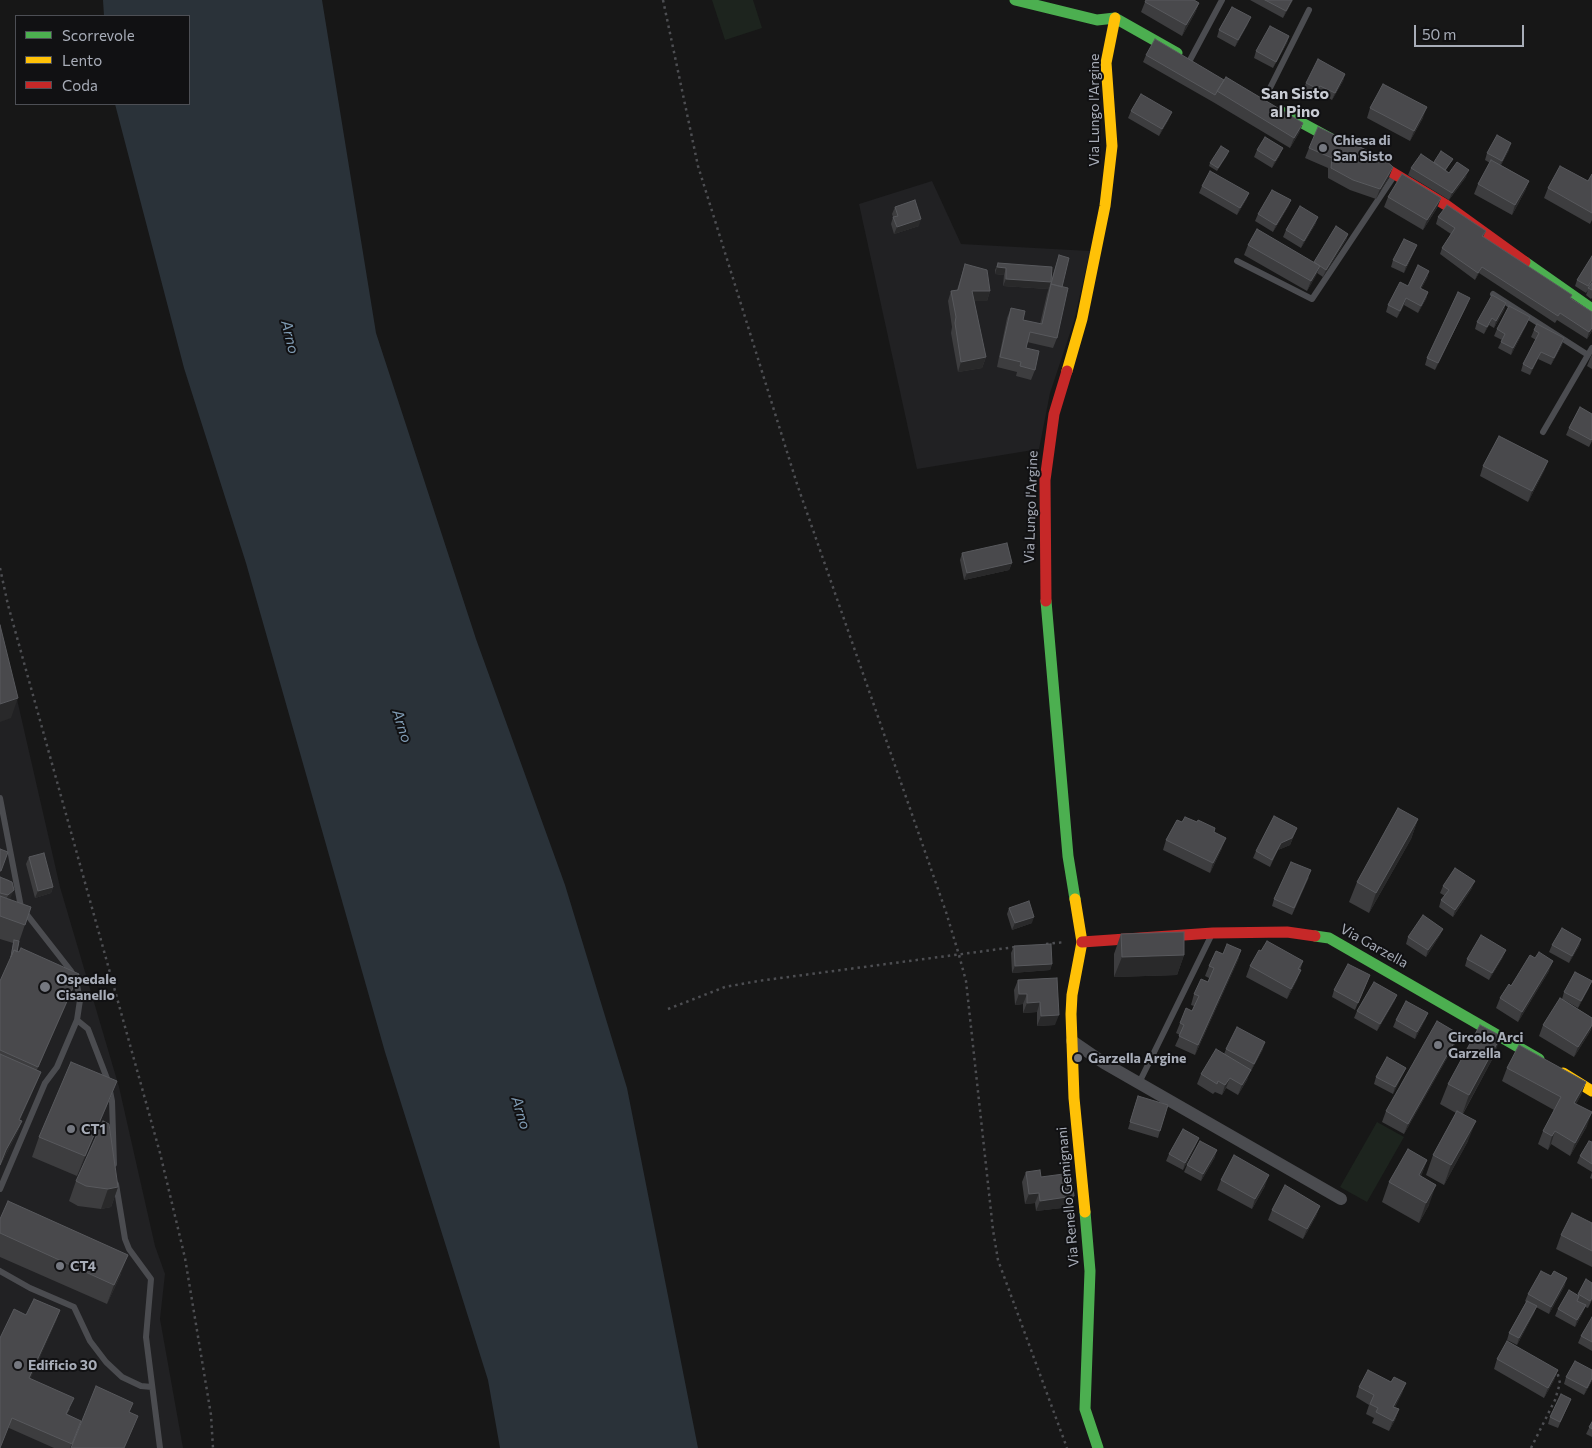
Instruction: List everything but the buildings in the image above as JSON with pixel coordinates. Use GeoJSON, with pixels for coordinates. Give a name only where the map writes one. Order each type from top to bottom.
{"type":"FeatureCollection","features":[{"type":"Feature","properties":{"kind":"street"},"geometry":{"type":"LineString","coordinates":[[1015,0],[1096,20],[1115,18],[1194,63]]}},
{"type":"Feature","properties":{"kind":"street","name":"Via Lungo l'Argine"},"geometry":{"type":"LineString","coordinates":[[1082,942],[1068,856],[1044,583],[1045,480],[1054,414],[1082,319],[1105,206],[1112,146],[1106,63],[1115,18]]}},
{"type":"Feature","properties":{"kind":"street"},"geometry":{"type":"LineString","coordinates":[[1259,100],[1346,146]]}},
{"type":"Feature","properties":{"kind":"street"},"geometry":{"type":"LineString","coordinates":[[1363,155],[1396,173],[1446,205],[1592,309]]}},
{"type":"Feature","properties":{"kind":"street","name":"Via Garzella"},"geometry":{"type":"LineString","coordinates":[[1082,942],[1138,936],[1213,933],[1287,932],[1329,938],[1592,1091]]}},
{"type":"Feature","properties":{"kind":"street","name":"Via Renello Gemignani"},"geometry":{"type":"LineString","coordinates":[[1082,942],[1072,995],[1072,1042],[1074,1098],[1090,1271],[1085,1409],[1098,1448]]}},
{"type":"Feature","properties":{"kind":"street"},"geometry":{"type":"LineString","coordinates":[[1072,1042],[1139,1083],[1341,1199]]}},
{"type":"Feature","properties":{"kind":"lane"},"geometry":{"type":"LineString","coordinates":[[1194,63],[1222,0]]}},
{"type":"Feature","properties":{"kind":"lane"},"geometry":{"type":"LineString","coordinates":[[1259,100],[1309,10]]}},
{"type":"Feature","properties":{"kind":"lane"},"geometry":{"type":"LineString","coordinates":[[1237,261],[1312,299],[1396,173]]}},
{"type":"Feature","properties":{"kind":"lane"},"geometry":{"type":"LineString","coordinates":[[1493,294],[1588,355]]}},
{"type":"Feature","properties":{"kind":"lane"},"geometry":{"type":"LineString","coordinates":[[1543,432],[1592,348]]}},
{"type":"Feature","properties":{"kind":"lane"},"geometry":{"type":"LineString","coordinates":[[0,798],[21,906],[71,971],[78,985],[80,1000],[77,1020],[57,1067],[45,1083],[0,1189]]}},
{"type":"Feature","properties":{"kind":"lane"},"geometry":{"type":"LineString","coordinates":[[14,912],[21,906]]}},
{"type":"Feature","properties":{"kind":"lane"},"geometry":{"type":"LineString","coordinates":[[1139,1083],[1213,933]]}},
{"type":"Feature","properties":{"kind":"lane"},"geometry":{"type":"LineString","coordinates":[[77,1020],[88,1029],[108,1081],[112,1100],[115,1167]]}},
{"type":"Feature","properties":{"kind":"lane"},"geometry":{"type":"LineString","coordinates":[[115,1177],[124,1239],[151,1279],[146,1337],[160,1448]]}},
{"type":"Feature","properties":{"kind":"lane"},"geometry":{"type":"LineString","coordinates":[[0,1270],[30,1288],[74,1307],[90,1341],[106,1362],[122,1377],[141,1386],[152,1388]]}},
{"type":"Feature","properties":{"kind":"path"},"geometry":{"type":"LineString","coordinates":[[663,0],[704,184],[797,484],[946,912],[959,955],[966,981],[993,1230],[998,1260],[1067,1448]]}},
{"type":"Feature","properties":{"kind":"path"},"geometry":{"type":"LineString","coordinates":[[0,568],[8,606],[160,1153],[185,1258],[211,1415],[213,1448]]}},
{"type":"Feature","properties":{"kind":"path"},"geometry":{"type":"LineString","coordinates":[[1044,944],[1082,942]]}},
{"type":"Feature","properties":{"kind":"path"},"geometry":{"type":"LineString","coordinates":[[668,1009],[725,987],[1025,946]]}},
{"type":"Feature","properties":{"kind":"path"},"geometry":{"type":"LineString","coordinates":[[1531,1448],[1556,1400],[1560,1382],[1557,1371]]}},
{"type":"Feature","properties":{"kind":"shaded area"},"geometry":{"type":"Polygon","coordinates":[[[712,0],[753,0],[762,28],[725,40],[712,0]]]}},
{"type":"Feature","properties":{"kind":"shaded area"},"geometry":{"type":"Polygon","coordinates":[[[932,181],[961,244],[1090,251],[1074,321],[1050,393],[1039,449],[917,469],[859,204],[932,181]]]}},
{"type":"Feature","properties":{"kind":"shaded area","name":"Ospedale Cisanello"},"geometry":{"type":"Polygon","coordinates":[[[0,625],[60,887],[119,1087],[155,1246],[165,1274],[160,1319],[183,1448],[0,1448],[0,625]]]}},
{"type":"Feature","properties":{"kind":"shaded area"},"geometry":{"type":"Polygon","coordinates":[[[1377,1122],[1404,1137],[1367,1202],[1340,1187],[1377,1122]]]}},
{"type":"Feature","properties":{"kind":"water","name":"Arno"},"geometry":{"type":"Polygon","coordinates":[[[103,0],[322,0],[376,333],[476,639],[565,885],[627,1088],[698,1448],[500,1448],[488,1380],[385,1052],[246,563],[184,368],[115,105],[190,105],[190,15],[104,15],[103,0]]]}},
{"type":"Feature","properties":{"kind":"traffic: fast"},"geometry":{"type":"LineString","coordinates":[[1015,0],[1097,20],[1115,18],[1177,53]]}},
{"type":"Feature","properties":{"kind":"traffic: fast"},"geometry":{"type":"LineString","coordinates":[[1282,112],[1339,143]]}},
{"type":"Feature","properties":{"kind":"traffic: fast"},"geometry":{"type":"LineString","coordinates":[[1525,262],[1592,309]]}},
{"type":"Feature","properties":{"kind":"traffic: fast"},"geometry":{"type":"LineString","coordinates":[[1046,601],[1068,856],[1075,899]]}},
{"type":"Feature","properties":{"kind":"traffic: fast"},"geometry":{"type":"LineString","coordinates":[[1315,936],[1329,938],[1539,1059]]}},
{"type":"Feature","properties":{"kind":"traffic: fast"},"geometry":{"type":"LineString","coordinates":[[1085,1212],[1090,1271],[1085,1409],[1098,1448]]}},
{"type":"Feature","properties":{"kind":"traffic: slow"},"geometry":{"type":"LineString","coordinates":[[1067,371],[1082,319],[1105,206],[1112,146],[1106,63],[1115,18]]}},
{"type":"Feature","properties":{"kind":"traffic: slow"},"geometry":{"type":"LineString","coordinates":[[1075,899],[1082,942],[1072,995],[1071,1014],[1074,1098],[1085,1212]]}},
{"type":"Feature","properties":{"kind":"traffic: slow"},"geometry":{"type":"LineString","coordinates":[[1563,1073],[1592,1091]]}},
{"type":"Feature","properties":{"kind":"traffic: jam"},"geometry":{"type":"LineString","coordinates":[[1370,159],[1446,205],[1525,262]]}},
{"type":"Feature","properties":{"kind":"traffic: jam"},"geometry":{"type":"LineString","coordinates":[[1046,601],[1045,480],[1054,414],[1067,371]]}},
{"type":"Feature","properties":{"kind":"traffic: jam"},"geometry":{"type":"LineString","coordinates":[[1082,942],[1213,933],[1287,932],[1315,936]]}},
{"type":"Feature","properties":{"kind":"place","name":"Chiesa di San Sisto"},"geometry":{"type":"Point","coordinates":[1323,148]}},
{"type":"Feature","properties":{"kind":"place","name":"Ospedale Cisanello"},"geometry":{"type":"Point","coordinates":[45,987]}},
{"type":"Feature","properties":{"kind":"place","name":"Circolo Arci Garzella"},"geometry":{"type":"Point","coordinates":[1438,1045]}},
{"type":"Feature","properties":{"kind":"place","name":"Garzella Argine"},"geometry":{"type":"Point","coordinates":[1078,1058]}},
{"type":"Feature","properties":{"kind":"place","name":"CT1"},"geometry":{"type":"Point","coordinates":[71,1129]}},
{"type":"Feature","properties":{"kind":"place","name":"CT4"},"geometry":{"type":"Point","coordinates":[60,1266]}},
{"type":"Feature","properties":{"kind":"place","name":"Edificio 30"},"geometry":{"type":"Point","coordinates":[18,1365]}},
{"type":"Feature","properties":{"kind":"district","name":"San Sisto al Pino"},"geometry":{"type":"Point","coordinates":[1295,103]}}]}
